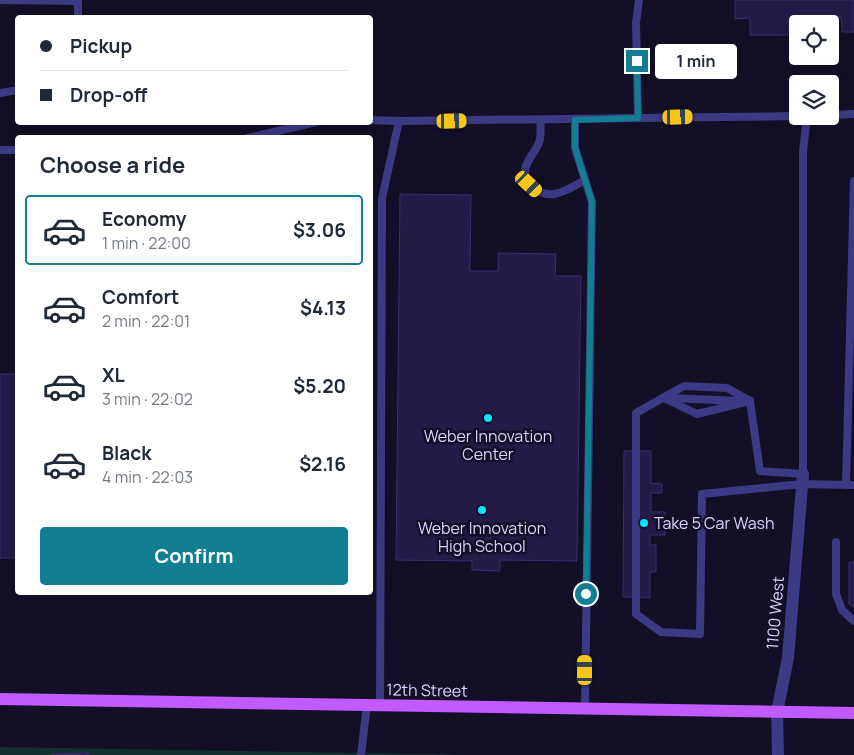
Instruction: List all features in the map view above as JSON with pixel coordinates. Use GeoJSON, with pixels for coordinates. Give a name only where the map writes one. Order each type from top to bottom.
{"type":"FeatureCollection","features":[{"type":"Feature","properties":{"kind":"main road","name":"12th Street"},"geometry":{"type":"LineString","coordinates":[[0,699],[854,713]]}},
{"type":"Feature","properties":{"kind":"street","name":"1100 West"},"geometry":{"type":"LineString","coordinates":[[778,755],[777,712],[788,658],[802,479]]}},
{"type":"Feature","properties":{"kind":"lane"},"geometry":{"type":"LineString","coordinates":[[0,0],[78,0],[78,15]]}},
{"type":"Feature","properties":{"kind":"lane"},"geometry":{"type":"LineString","coordinates":[[638,118],[636,23],[639,0]]}},
{"type":"Feature","properties":{"kind":"lane"},"geometry":{"type":"LineString","coordinates":[[0,93],[15,90]]}},
{"type":"Feature","properties":{"kind":"lane"},"geometry":{"type":"LineString","coordinates":[[839,115],[854,114]]}},
{"type":"Feature","properties":{"kind":"lane"},"geometry":{"type":"LineString","coordinates":[[373,120],[575,120],[789,116]]}},
{"type":"Feature","properties":{"kind":"lane"},"geometry":{"type":"LineString","coordinates":[[541,120],[540,140],[528,162],[525,174],[529,184],[538,193],[550,195],[562,193],[585,180]]}},
{"type":"Feature","properties":{"kind":"lane"},"geometry":{"type":"LineString","coordinates":[[575,120],[575,148],[592,202],[585,709]]}},
{"type":"Feature","properties":{"kind":"lane"},"geometry":{"type":"LineString","coordinates":[[380,706],[382,198],[399,121]]}},
{"type":"Feature","properties":{"kind":"lane"},"geometry":{"type":"LineString","coordinates":[[261,135],[303,125]]}},
{"type":"Feature","properties":{"kind":"lane"},"geometry":{"type":"LineString","coordinates":[[802,479],[804,152],[806,125]]}},
{"type":"Feature","properties":{"kind":"lane"},"geometry":{"type":"LineString","coordinates":[[0,150],[15,150]]}},
{"type":"Feature","properties":{"kind":"lane"},"geometry":{"type":"LineString","coordinates":[[750,401],[760,471],[802,479],[850,484],[854,181]]}},
{"type":"Feature","properties":{"kind":"lane"},"geometry":{"type":"LineString","coordinates":[[750,401],[727,388],[684,386],[636,413],[636,614],[661,632],[700,634],[702,494],[802,479]]}},
{"type":"Feature","properties":{"kind":"lane"},"geometry":{"type":"LineString","coordinates":[[664,398],[697,414],[750,401]]}},
{"type":"Feature","properties":{"kind":"lane"},"geometry":{"type":"LineString","coordinates":[[664,398],[750,401]]}},
{"type":"Feature","properties":{"kind":"lane"},"geometry":{"type":"LineString","coordinates":[[836,542],[836,594],[842,610],[854,621]]}},
{"type":"Feature","properties":{"kind":"lane"},"geometry":{"type":"LineString","coordinates":[[361,755],[367,705]]}},
{"type":"Feature","properties":{"kind":"green space"},"geometry":{"type":"Polygon","coordinates":[[[0,747],[476,755],[0,755],[0,747]]]}},
{"type":"Feature","properties":{"kind":"building"},"geometry":{"type":"Polygon","coordinates":[[[735,0],[854,0],[854,32],[842,32],[841,17],[839,15],[789,15],[789,35],[750,35],[750,18],[735,19],[735,0]]]}},
{"type":"Feature","properties":{"kind":"building","name":"Weber Innovation Center"},"geometry":{"type":"Polygon","coordinates":[[[400,194],[471,195],[470,271],[498,271],[498,253],[556,254],[555,276],[581,276],[577,561],[500,560],[500,571],[472,570],[472,561],[396,560],[400,194]]]}},
{"type":"Feature","properties":{"kind":"building"},"geometry":{"type":"Polygon","coordinates":[[[0,374],[15,374],[15,558],[0,558],[0,374]]]}},
{"type":"Feature","properties":{"kind":"building","name":"Take 5 Car Wash"},"geometry":{"type":"Polygon","coordinates":[[[624,451],[651,451],[651,483],[662,484],[662,493],[651,493],[651,512],[665,512],[665,535],[650,535],[650,545],[656,545],[656,572],[650,572],[650,598],[623,597],[624,451]]]}},
{"type":"Feature","properties":{"kind":"building"},"geometry":{"type":"Polygon","coordinates":[[[849,562],[854,562],[854,608],[849,604],[849,562]]]}},
{"type":"Feature","properties":{"kind":"building"},"geometry":{"type":"Polygon","coordinates":[[[88,753],[88,755],[52,755],[52,754],[88,753]]]}},
{"type":"Feature","properties":{"kind":"place","name":"Weber Innovation Center"},"geometry":{"type":"Point","coordinates":[488,418]}},
{"type":"Feature","properties":{"kind":"place","name":"Weber Innovation High School"},"geometry":{"type":"Point","coordinates":[482,510]}},
{"type":"Feature","properties":{"kind":"place","name":"Take 5 Car Wash"},"geometry":{"type":"Point","coordinates":[644,523]}},
{"type":"Feature","properties":{"kind":"route"},"geometry":{"type":"LineString","coordinates":[[586,594],[592,202],[575,148],[575,120],[638,118],[637,61]]}}]}
